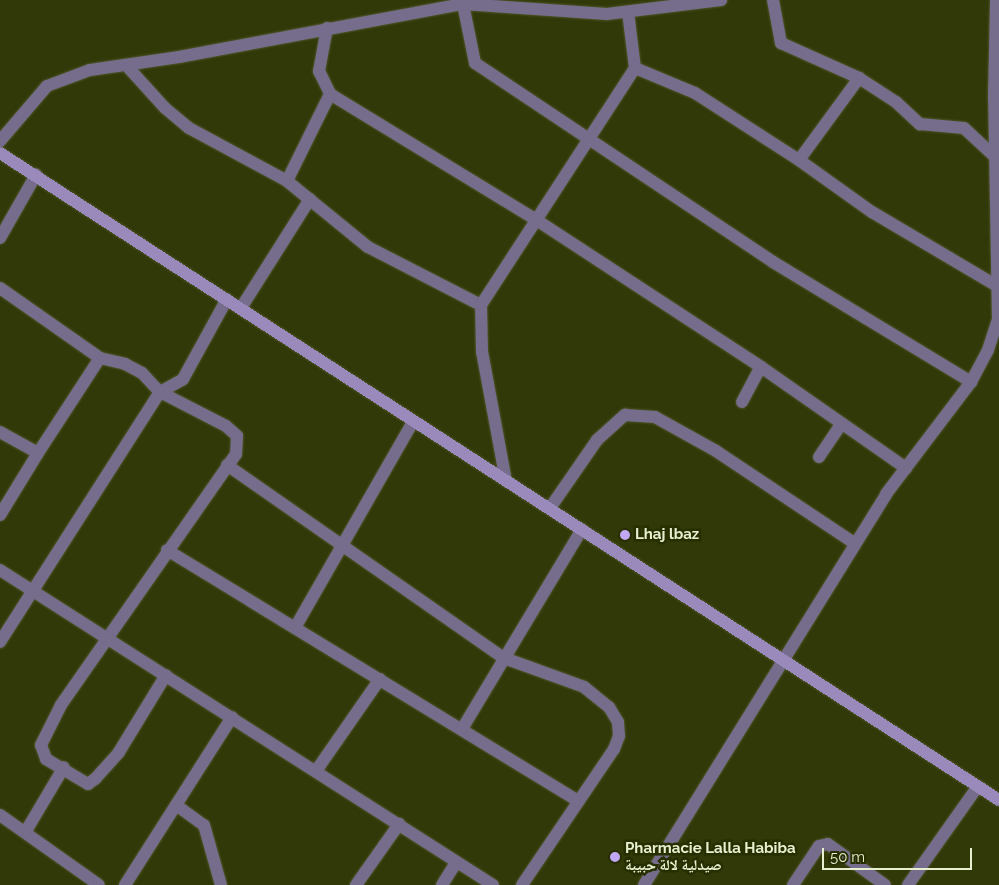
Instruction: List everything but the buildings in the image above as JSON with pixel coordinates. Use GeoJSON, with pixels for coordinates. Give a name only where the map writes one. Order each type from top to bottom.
{"type":"FeatureCollection","features":[{"type":"Feature","properties":{"kind":"street"},"geometry":{"type":"LineString","coordinates":[[0,141],[47,86],[90,70],[463,4],[607,14],[721,0]]}},
{"type":"Feature","properties":{"kind":"street"},"geometry":{"type":"LineString","coordinates":[[774,0],[782,43],[859,78],[896,102],[920,124],[964,128],[994,156]]}},
{"type":"Feature","properties":{"kind":"street"},"geometry":{"type":"LineString","coordinates":[[644,885],[854,543],[906,468],[971,382],[988,350],[998,320],[994,156],[996,0]]}},
{"type":"Feature","properties":{"kind":"street"},"geometry":{"type":"LineString","coordinates":[[463,4],[475,63],[773,262],[971,382]]}},
{"type":"Feature","properties":{"kind":"street"},"geometry":{"type":"LineString","coordinates":[[506,480],[482,352],[481,305],[535,219],[635,68],[628,12]]}},
{"type":"Feature","properties":{"kind":"street"},"geometry":{"type":"LineString","coordinates":[[327,28],[319,71],[330,94],[535,219],[761,368],[906,468]]}},
{"type":"Feature","properties":{"kind":"street"},"geometry":{"type":"LineString","coordinates":[[126,65],[165,108],[188,128],[288,181],[368,247],[481,305]]}},
{"type":"Feature","properties":{"kind":"street"},"geometry":{"type":"LineString","coordinates":[[635,68],[695,93],[799,160],[872,212],[997,286]]}},
{"type":"Feature","properties":{"kind":"street"},"geometry":{"type":"LineString","coordinates":[[799,160],[859,78]]}},
{"type":"Feature","properties":{"kind":"street"},"geometry":{"type":"LineString","coordinates":[[288,181],[330,94]]}},
{"type":"Feature","properties":{"kind":"street"},"geometry":{"type":"LineString","coordinates":[[0,153],[241,308],[413,422],[550,508],[780,661],[999,800]]}},
{"type":"Feature","properties":{"kind":"street"},"geometry":{"type":"LineString","coordinates":[[0,238],[36,175]]}},
{"type":"Feature","properties":{"kind":"street"},"geometry":{"type":"LineString","coordinates":[[241,308],[310,199]]}},
{"type":"Feature","properties":{"kind":"street"},"geometry":{"type":"LineString","coordinates":[[0,288],[100,358],[125,364],[142,374],[160,392],[226,426],[237,436],[236,454],[108,638],[84,669],[45,735],[42,745],[46,759],[64,767],[88,784],[95,779],[119,752],[166,675]]}},
{"type":"Feature","properties":{"kind":"street"},"geometry":{"type":"LineString","coordinates":[[0,642],[32,590],[78,524],[160,392],[182,379],[227,299]]}},
{"type":"Feature","properties":{"kind":"street"},"geometry":{"type":"LineString","coordinates":[[0,515],[100,358]]}},
{"type":"Feature","properties":{"kind":"street"},"geometry":{"type":"LineString","coordinates":[[742,402],[761,368]]}},
{"type":"Feature","properties":{"kind":"street"},"geometry":{"type":"LineString","coordinates":[[550,508],[598,440],[625,415],[655,417],[716,451],[854,543]]}},
{"type":"Feature","properties":{"kind":"street"},"geometry":{"type":"LineString","coordinates":[[296,626],[340,545],[413,422]]}},
{"type":"Feature","properties":{"kind":"street"},"geometry":{"type":"LineString","coordinates":[[819,457],[841,424]]}},
{"type":"Feature","properties":{"kind":"street"},"geometry":{"type":"LineString","coordinates":[[0,432],[38,453]]}},
{"type":"Feature","properties":{"kind":"street"},"geometry":{"type":"LineString","coordinates":[[227,465],[504,658],[584,687],[609,707],[618,722],[619,736],[614,750],[522,885]]}},
{"type":"Feature","properties":{"kind":"street"},"geometry":{"type":"LineString","coordinates":[[462,729],[582,529]]}},
{"type":"Feature","properties":{"kind":"street"},"geometry":{"type":"LineString","coordinates":[[168,550],[296,626],[578,801]]}},
{"type":"Feature","properties":{"kind":"street"},"geometry":{"type":"LineString","coordinates":[[0,570],[399,824],[456,864],[493,885]]}},
{"type":"Feature","properties":{"kind":"street"},"geometry":{"type":"LineString","coordinates":[[316,771],[380,679]]}},
{"type":"Feature","properties":{"kind":"street"},"geometry":{"type":"LineString","coordinates":[[125,885],[232,717]]}},
{"type":"Feature","properties":{"kind":"street"},"geometry":{"type":"LineString","coordinates":[[26,831],[64,767]]}},
{"type":"Feature","properties":{"kind":"street"},"geometry":{"type":"LineString","coordinates":[[908,885],[978,786]]}},
{"type":"Feature","properties":{"kind":"street"},"geometry":{"type":"LineString","coordinates":[[176,805],[204,825],[221,885]]}},
{"type":"Feature","properties":{"kind":"street"},"geometry":{"type":"LineString","coordinates":[[0,815],[26,831],[99,885]]}},
{"type":"Feature","properties":{"kind":"street"},"geometry":{"type":"LineString","coordinates":[[356,885],[399,824]]}},
{"type":"Feature","properties":{"kind":"street"},"geometry":{"type":"LineString","coordinates":[[793,885],[819,846],[828,844],[885,885]]}},
{"type":"Feature","properties":{"kind":"street"},"geometry":{"type":"LineString","coordinates":[[442,885],[456,864]]}},
{"type":"Feature","properties":{"kind":"place","name":"Lhaj lbaz"},"geometry":{"type":"Point","coordinates":[625,535]}},
{"type":"Feature","properties":{"kind":"place","name":"Pharmacie Lalla Habiba صيدلية لالة حبيبة"},"geometry":{"type":"Point","coordinates":[615,857]}}]}
